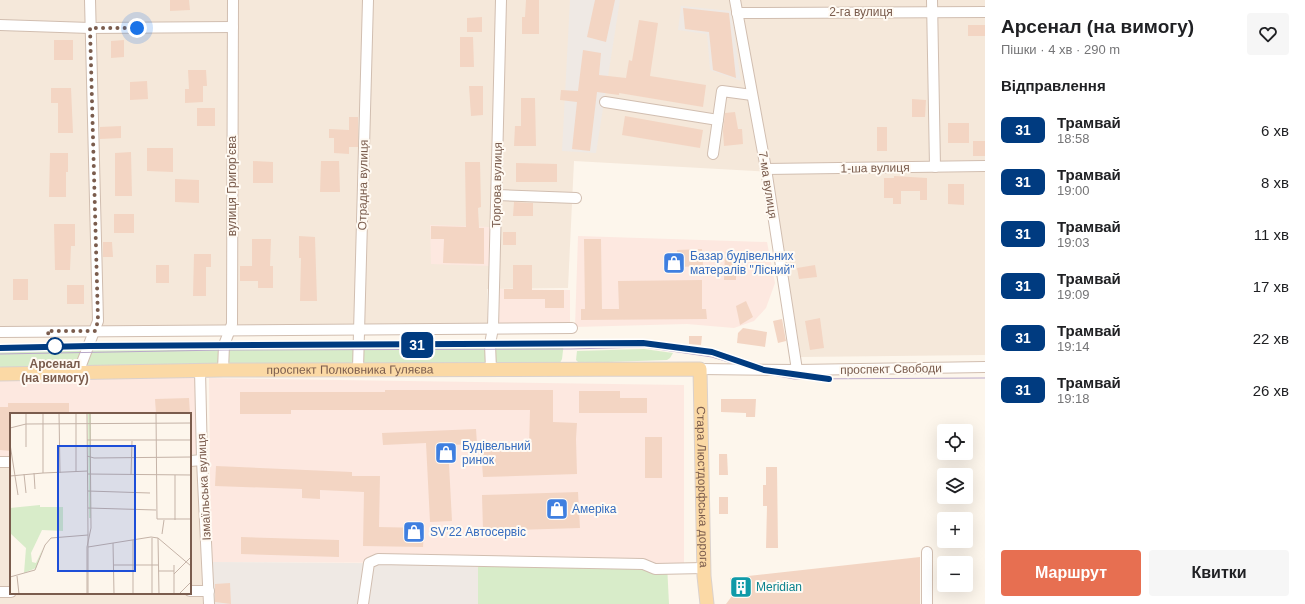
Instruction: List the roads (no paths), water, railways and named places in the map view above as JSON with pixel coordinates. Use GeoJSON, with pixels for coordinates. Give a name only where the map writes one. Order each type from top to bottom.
{"type":"FeatureCollection","features":[{"type":"Feature","properties":{"kind":"main road","name":"проспект Полковника Гуляєва"},"geometry":{"type":"LineString","coordinates":[[0,374],[200,370],[700,369]]}},
{"type":"Feature","properties":{"kind":"main road","name":"Стара Люстдорфська дорога"},"geometry":{"type":"LineString","coordinates":[[700,369],[704,568],[707,604]]}},
{"type":"Feature","properties":{"kind":"street"},"geometry":{"type":"LineString","coordinates":[[78,372],[98,321],[90,0]]}},
{"type":"Feature","properties":{"kind":"street","name":"вулиця Григор'єва"},"geometry":{"type":"LineString","coordinates":[[223,370],[224,345],[232,316],[233,0]]}},
{"type":"Feature","properties":{"kind":"street","name":"Отрадна вулиця"},"geometry":{"type":"LineString","coordinates":[[358,369],[368,0]]}},
{"type":"Feature","properties":{"kind":"street","name":"Торгова вулиця"},"geometry":{"type":"LineString","coordinates":[[491,370],[490,344],[493,328],[501,0]]}},
{"type":"Feature","properties":{"kind":"street","name":"7-ма вулиця"},"geometry":{"type":"LineString","coordinates":[[735,0],[766,169],[797,370]]}},
{"type":"Feature","properties":{"kind":"street"},"geometry":{"type":"LineString","coordinates":[[932,0],[935,167]]}},
{"type":"Feature","properties":{"kind":"street","name":"2-га вулиця"},"geometry":{"type":"LineString","coordinates":[[737,13],[985,12]]}},
{"type":"Feature","properties":{"kind":"street"},"geometry":{"type":"LineString","coordinates":[[0,25],[90,28],[233,27]]}},
{"type":"Feature","properties":{"kind":"street"},"geometry":{"type":"LineString","coordinates":[[713,154],[722,91],[752,95]]}},
{"type":"Feature","properties":{"kind":"street"},"geometry":{"type":"LineString","coordinates":[[605,102],[718,120]]}},
{"type":"Feature","properties":{"kind":"street","name":"1-ша вулиця"},"geometry":{"type":"LineString","coordinates":[[766,169],[985,166]]}},
{"type":"Feature","properties":{"kind":"street"},"geometry":{"type":"LineString","coordinates":[[497,195],[576,198]]}},
{"type":"Feature","properties":{"kind":"street"},"geometry":{"type":"LineString","coordinates":[[0,332],[572,328]]}},
{"type":"Feature","properties":{"kind":"street","name":"проспект Свободи"},"geometry":{"type":"LineString","coordinates":[[700,369],[797,370],[985,368]]}},
{"type":"Feature","properties":{"kind":"street","name":"Ізмаїльська вулиця"},"geometry":{"type":"LineString","coordinates":[[200,370],[202,460],[210,604]]}},
{"type":"Feature","properties":{"kind":"street"},"geometry":{"type":"LineString","coordinates":[[191,461],[202,460]]}},
{"type":"Feature","properties":{"kind":"street"},"geometry":{"type":"LineString","coordinates":[[927,552],[927,604]]}},
{"type":"Feature","properties":{"kind":"street"},"geometry":{"type":"LineString","coordinates":[[363,604],[368,566],[371,560],[374,559],[643,564],[655,569],[704,568]]}},
{"type":"Feature","properties":{"kind":"street"},"geometry":{"type":"LineString","coordinates":[[191,591],[209,591]]}},
{"type":"Feature","properties":{"kind":"tram line","name":"31"},"geometry":{"type":"LineString","coordinates":[[0,348],[55,346],[643,343],[712,352],[764,370],[829,379]]}},
{"type":"Feature","properties":{"kind":"tram line"},"geometry":{"type":"LineString","coordinates":[[0,354],[224,350],[571,349],[644,347],[712,357],[768,374],[794,379],[985,378]]}},
{"type":"Feature","properties":{"kind":"place","name":"Базар будівельних матералів \"Лісний\""},"geometry":{"type":"Point","coordinates":[674,263]}},
{"type":"Feature","properties":{"kind":"place","name":"Арсенал (на вимогу)"},"geometry":{"type":"Point","coordinates":[55,346]}},
{"type":"Feature","properties":{"kind":"place","name":"Будівельний ринок"},"geometry":{"type":"Point","coordinates":[446,453]}},
{"type":"Feature","properties":{"kind":"place","name":"Амеріка"},"geometry":{"type":"Point","coordinates":[557,509]}},
{"type":"Feature","properties":{"kind":"place","name":"SV’22 Автосервіс"},"geometry":{"type":"Point","coordinates":[414,532]}},
{"type":"Feature","properties":{"kind":"place","name":"Meridian"},"geometry":{"type":"Point","coordinates":[741,587]}}]}
